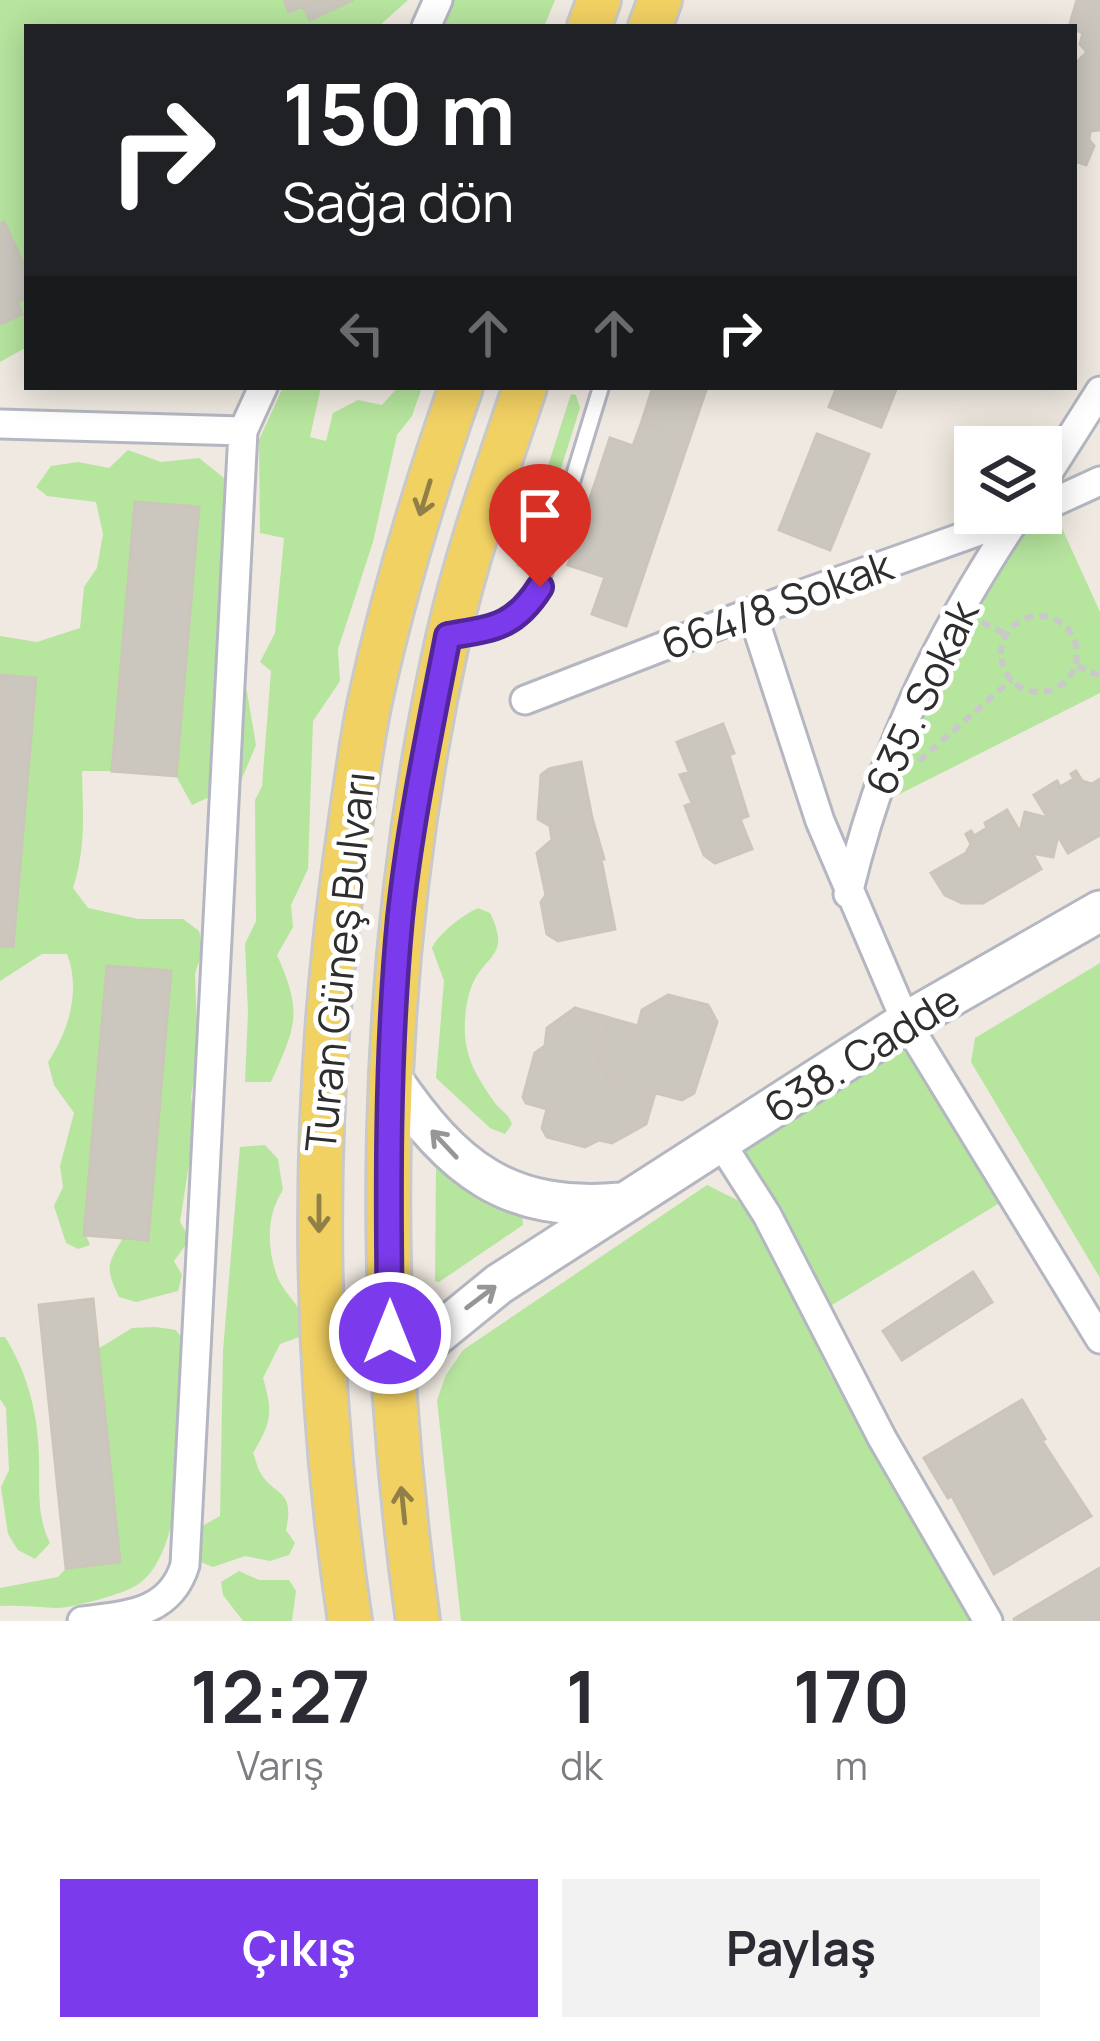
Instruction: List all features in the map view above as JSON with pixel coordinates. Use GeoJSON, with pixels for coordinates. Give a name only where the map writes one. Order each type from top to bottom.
{"type":"FeatureCollection","features":[{"type":"Feature","properties":{"kind":"main road","name":"Turan Güneş Bulvarı"},"geometry":{"type":"LineString","coordinates":[[350,1621],[323,1398],[319,1170],[324,1041],[369,704],[414,533],[459,390]]}},
{"type":"Feature","properties":{"kind":"main road","name":"Turan Güneş Bulvarı"},"geometry":{"type":"LineString","coordinates":[[418,1621],[391,1372],[392,1078],[400,918],[448,636],[524,390]]}},
{"type":"Feature","properties":{"kind":"street"},"geometry":{"type":"LineString","coordinates":[[82,1621],[152,1608],[168,1598],[185,1564],[244,431],[262,390]]}},
{"type":"Feature","properties":{"kind":"street"},"geometry":{"type":"LineString","coordinates":[[1062,451],[1099,394]]}},
{"type":"Feature","properties":{"kind":"street"},"geometry":{"type":"LineString","coordinates":[[0,424],[244,431]]}},
{"type":"Feature","properties":{"kind":"street"},"geometry":{"type":"LineString","coordinates":[[1062,498],[1100,481]]}},
{"type":"Feature","properties":{"kind":"street","name":"664/8 Sokak"},"geometry":{"type":"LineString","coordinates":[[525,700],[968,534]]}},
{"type":"Feature","properties":{"kind":"street","name":"635. Sokak"},"geometry":{"type":"LineString","coordinates":[[848,894],[866,820],[894,739],[944,634],[1009,534]]}},
{"type":"Feature","properties":{"kind":"street"},"geometry":{"type":"LineString","coordinates":[[752,612],[820,821],[906,1022],[1100,1339]]}},
{"type":"Feature","properties":{"kind":"street","name":"638. Cadde"},"geometry":{"type":"LineString","coordinates":[[391,1372],[499,1283],[906,1022],[1100,911]]}},
{"type":"Feature","properties":{"kind":"street","name":"638. Cadde"},"geometry":{"type":"LineString","coordinates":[[392,1078],[450,1153],[486,1182],[552,1204],[626,1202]]}},
{"type":"Feature","properties":{"kind":"street"},"geometry":{"type":"LineString","coordinates":[[721,1143],[767,1215],[882,1438],[988,1621]]}},
{"type":"Feature","properties":{"kind":"lane"},"geometry":{"type":"LineString","coordinates":[[448,636],[500,626],[524,612],[540,587],[601,390]]}},
{"type":"Feature","properties":{"kind":"path"},"geometry":{"type":"LineString","coordinates":[[1032,616],[1063,622],[1073,634],[1077,666],[1055,690],[1024,689],[1002,666],[1006,634],[1017,622],[1032,616]]}},
{"type":"Feature","properties":{"kind":"path"},"geometry":{"type":"LineString","coordinates":[[1077,666],[1100,676]]}},
{"type":"Feature","properties":{"kind":"path"},"geometry":{"type":"LineString","coordinates":[[883,771],[911,768],[1011,680]]}},
{"type":"Feature","properties":{"kind":"green space"},"geometry":{"type":"Polygon","coordinates":[[[0,0],[408,0],[381,24],[24,24],[24,349],[0,362],[0,0]]]}},
{"type":"Feature","properties":{"kind":"green space"},"geometry":{"type":"Polygon","coordinates":[[[449,0],[555,0],[545,24],[438,24],[449,0]]]}},
{"type":"Feature","properties":{"kind":"green space"},"geometry":{"type":"Polygon","coordinates":[[[282,390],[320,390],[310,437],[326,441],[333,413],[358,400],[382,405],[395,390],[421,390],[412,416],[397,435],[373,542],[338,649],[340,681],[313,721],[308,869],[291,905],[293,927],[277,955],[291,991],[291,1032],[271,1082],[245,1082],[245,944],[256,921],[255,800],[262,786],[271,671],[260,662],[275,633],[284,538],[260,533],[259,440],[282,390]]]}},
{"type":"Feature","properties":{"kind":"green space"},"geometry":{"type":"Polygon","coordinates":[[[571,394],[576,395],[580,408],[530,567],[524,569],[516,566],[571,394]]]}},
{"type":"Feature","properties":{"kind":"green space"},"geometry":{"type":"Polygon","coordinates":[[[128,450],[161,462],[199,458],[254,502],[222,652],[247,692],[256,745],[240,783],[192,805],[176,776],[199,507],[135,502],[112,771],[82,771],[82,845],[73,888],[88,908],[138,919],[183,919],[199,931],[203,949],[195,974],[198,1054],[191,1096],[195,1126],[180,1222],[190,1239],[174,1261],[182,1275],[178,1291],[136,1302],[119,1297],[110,1272],[123,1238],[86,1235],[90,1245],[78,1249],[66,1243],[54,1206],[63,1187],[60,1166],[74,1113],[54,1085],[48,1062],[71,1010],[73,981],[67,954],[42,954],[0,981],[0,636],[37,642],[80,628],[84,587],[97,568],[103,534],[96,502],[47,496],[36,487],[51,466],[78,462],[109,468],[128,450]]]}},
{"type":"Feature","properties":{"kind":"green space"},"geometry":{"type":"Polygon","coordinates":[[[1062,528],[1100,612],[1100,693],[870,809],[1008,534],[1062,534],[1062,528]]]}},
{"type":"Feature","properties":{"kind":"green space"},"geometry":{"type":"Polygon","coordinates":[[[478,908],[490,913],[498,939],[494,954],[471,988],[465,1035],[475,1071],[512,1124],[505,1134],[490,1128],[436,1078],[444,981],[432,948],[452,925],[478,908]]]}},
{"type":"Feature","properties":{"kind":"green space"},"geometry":{"type":"Polygon","coordinates":[[[1100,963],[1100,1278],[971,1062],[975,1038],[1100,963]]]}},
{"type":"Feature","properties":{"kind":"green space"},"geometry":{"type":"Polygon","coordinates":[[[906,1022],[1011,1196],[819,1313],[721,1143],[906,1022]]]}},
{"type":"Feature","properties":{"kind":"green space"},"geometry":{"type":"Polygon","coordinates":[[[265,1145],[278,1159],[283,1190],[271,1221],[274,1265],[279,1281],[304,1317],[299,1337],[280,1344],[263,1378],[269,1417],[253,1453],[261,1474],[286,1500],[286,1530],[295,1543],[289,1555],[270,1561],[245,1556],[213,1567],[198,1561],[195,1530],[220,1516],[223,1351],[240,1147],[265,1145]]]}},
{"type":"Feature","properties":{"kind":"green space"},"geometry":{"type":"Polygon","coordinates":[[[436,1168],[490,1204],[522,1213],[523,1225],[439,1282],[435,1281],[436,1168]]]}},
{"type":"Feature","properties":{"kind":"green space"},"geometry":{"type":"Polygon","coordinates":[[[707,1185],[737,1200],[761,1227],[830,1374],[875,1439],[978,1621],[461,1621],[437,1400],[446,1375],[463,1350],[707,1185]]]}},
{"type":"Feature","properties":{"kind":"green space"},"geometry":{"type":"Polygon","coordinates":[[[132,1328],[176,1330],[186,1344],[175,1510],[154,1568],[130,1589],[85,1603],[56,1608],[0,1606],[0,1588],[58,1577],[66,1568],[120,1562],[98,1349],[132,1328]]]}},
{"type":"Feature","properties":{"kind":"green space"},"geometry":{"type":"Polygon","coordinates":[[[0,1337],[5,1337],[20,1365],[36,1425],[41,1512],[50,1543],[35,1559],[18,1550],[8,1534],[1,1487],[9,1470],[6,1408],[0,1399],[0,1337]]]}},
{"type":"Feature","properties":{"kind":"green space"},"geometry":{"type":"Polygon","coordinates":[[[239,1571],[259,1580],[289,1580],[296,1591],[292,1621],[243,1621],[223,1595],[221,1582],[239,1571]]]}},
{"type":"Feature","properties":{"kind":"building"},"geometry":{"type":"Polygon","coordinates":[[[284,0],[353,0],[310,20],[303,6],[289,12],[284,0]]]}},
{"type":"Feature","properties":{"kind":"building"},"geometry":{"type":"Polygon","coordinates":[[[1077,0],[1100,0],[1100,130],[1090,131],[1094,146],[1086,165],[1077,162],[1077,62],[1087,52],[1080,44],[1083,33],[1077,24],[1070,24],[1077,0]]]}},
{"type":"Feature","properties":{"kind":"building"},"geometry":{"type":"Polygon","coordinates":[[[4,222],[24,265],[24,298],[17,302],[22,314],[0,324],[0,224],[4,222]]]}},
{"type":"Feature","properties":{"kind":"building"},"geometry":{"type":"Polygon","coordinates":[[[652,390],[706,390],[689,440],[641,424],[652,390]]]}},
{"type":"Feature","properties":{"kind":"building"},"geometry":{"type":"Polygon","coordinates":[[[836,390],[896,390],[881,427],[829,407],[836,390]]]}},
{"type":"Feature","properties":{"kind":"building"},"geometry":{"type":"Polygon","coordinates":[[[641,424],[689,440],[626,626],[592,614],[605,577],[568,565],[610,438],[633,446],[641,424]]]}},
{"type":"Feature","properties":{"kind":"building"},"geometry":{"type":"Polygon","coordinates":[[[817,434],[869,454],[830,550],[779,530],[817,434]]]}},
{"type":"Feature","properties":{"kind":"building"},"geometry":{"type":"Polygon","coordinates":[[[135,502],[199,507],[176,776],[112,771],[135,502]]]}},
{"type":"Feature","properties":{"kind":"building"},"geometry":{"type":"Polygon","coordinates":[[[0,675],[36,678],[13,947],[0,946],[0,675]]]}},
{"type":"Feature","properties":{"kind":"building"},"geometry":{"type":"Polygon","coordinates":[[[723,724],[748,816],[740,819],[752,849],[715,863],[704,855],[685,806],[692,803],[680,775],[689,772],[677,742],[723,724]]]}},
{"type":"Feature","properties":{"kind":"building"},"geometry":{"type":"Polygon","coordinates":[[[581,762],[592,818],[550,826],[538,819],[541,775],[581,762]]]}},
{"type":"Feature","properties":{"kind":"building"},"geometry":{"type":"Polygon","coordinates":[[[1076,771],[1082,781],[1092,784],[1100,779],[1100,835],[1068,853],[1058,836],[1053,857],[1032,853],[1041,869],[983,903],[962,903],[945,895],[931,873],[966,853],[971,844],[966,834],[971,831],[974,836],[1007,810],[1020,832],[1025,812],[1048,818],[1034,795],[1057,781],[1060,787],[1074,779],[1071,774],[1076,771]]]}},
{"type":"Feature","properties":{"kind":"building"},"geometry":{"type":"Polygon","coordinates":[[[592,818],[615,929],[558,941],[547,934],[541,902],[546,895],[537,853],[552,840],[550,826],[592,818]]]}},
{"type":"Feature","properties":{"kind":"building"},"geometry":{"type":"Polygon","coordinates":[[[107,966],[171,971],[148,1240],[84,1235],[107,966]]]}},
{"type":"Feature","properties":{"kind":"building"},"geometry":{"type":"Polygon","coordinates":[[[668,995],[708,1005],[717,1022],[694,1093],[682,1100],[610,1081],[598,1060],[610,1018],[638,1026],[642,1010],[668,995]]]}},
{"type":"Feature","properties":{"kind":"building"},"geometry":{"type":"Polygon","coordinates":[[[575,1008],[610,1018],[598,1060],[610,1081],[655,1093],[646,1124],[612,1143],[599,1140],[585,1147],[547,1137],[542,1128],[547,1109],[526,1103],[523,1097],[535,1053],[545,1046],[547,1028],[575,1008]]]}},
{"type":"Feature","properties":{"kind":"building"},"geometry":{"type":"Polygon","coordinates":[[[973,1272],[992,1302],[902,1360],[883,1331],[973,1272]]]}},
{"type":"Feature","properties":{"kind":"building"},"geometry":{"type":"Polygon","coordinates":[[[93,1299],[120,1562],[66,1568],[39,1305],[93,1299]]]}},
{"type":"Feature","properties":{"kind":"building"},"geometry":{"type":"Polygon","coordinates":[[[1022,1400],[1042,1441],[1091,1516],[994,1574],[952,1496],[948,1498],[924,1458],[1022,1400]]]}},
{"type":"Feature","properties":{"kind":"building"},"geometry":{"type":"Polygon","coordinates":[[[1100,1568],[1100,1621],[1015,1621],[1014,1619],[1100,1568]]]}},
{"type":"Feature","properties":{"kind":"route"},"geometry":{"type":"LineString","coordinates":[[390,1333],[392,1068],[400,918],[448,636],[500,626],[524,612],[540,587]]}}]}
